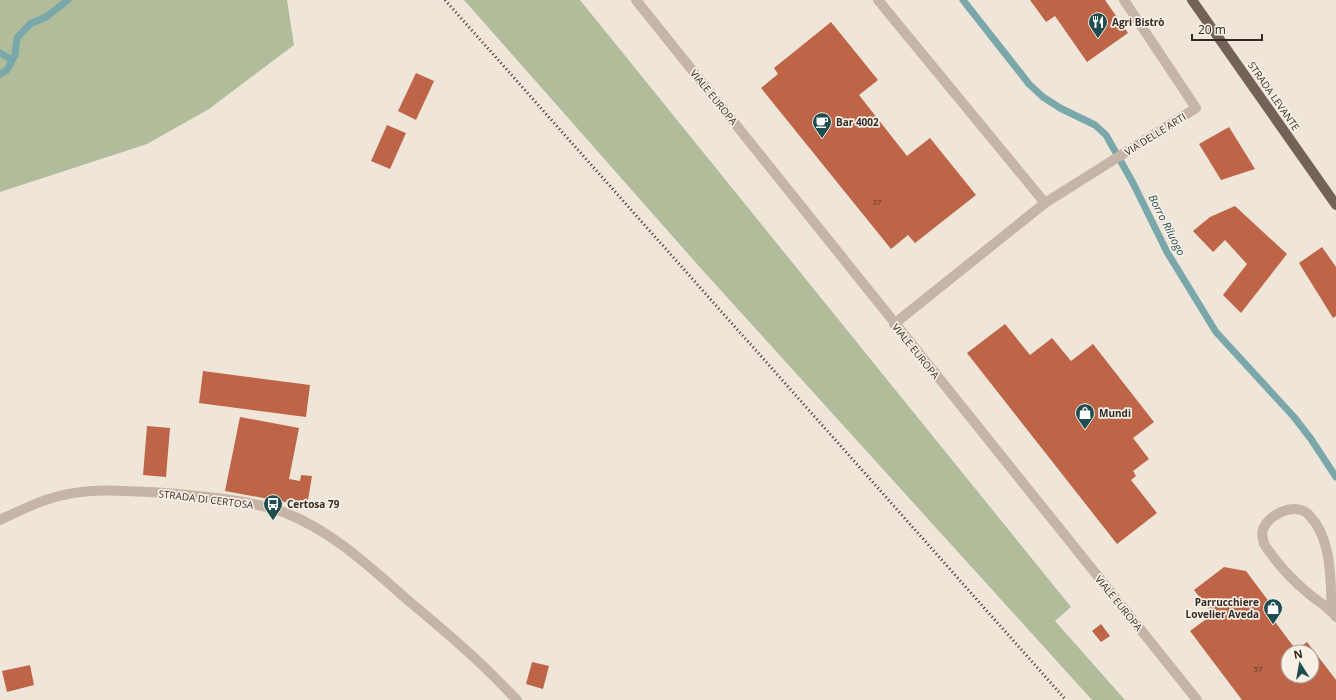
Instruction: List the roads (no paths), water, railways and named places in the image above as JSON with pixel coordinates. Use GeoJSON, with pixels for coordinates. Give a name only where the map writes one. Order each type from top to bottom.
{"type":"FeatureCollection","features":[{"type":"Feature","properties":{"kind":"main road","name":"STRADA LEVANTE"},"geometry":{"type":"LineString","coordinates":[[1192,0],[1336,205]]}},
{"type":"Feature","properties":{"kind":"street","name":"VIALE EUROPA"},"geometry":{"type":"LineString","coordinates":[[636,0],[894,324],[1197,700]]}},
{"type":"Feature","properties":{"kind":"street"},"geometry":{"type":"LineString","coordinates":[[878,0],[1045,203]]}},
{"type":"Feature","properties":{"kind":"street","name":"VIA DELLE ARTI"},"geometry":{"type":"LineString","coordinates":[[894,324],[1045,203],[1196,108],[1124,0]]}},
{"type":"Feature","properties":{"kind":"street","name":"STRADA DI CERTOSA"},"geometry":{"type":"LineString","coordinates":[[0,520],[26,507],[58,496],[104,490],[197,496],[248,504],[284,513],[330,536],[362,559],[481,663],[517,700]]}},
{"type":"Feature","properties":{"kind":"street"},"geometry":{"type":"LineString","coordinates":[[1297,508],[1303,510],[1308,514],[1319,529],[1327,550],[1334,615],[1298,584],[1264,544],[1262,536],[1266,525],[1270,520],[1286,510],[1297,508]]}},
{"type":"Feature","properties":{"kind":"waterway"},"geometry":{"type":"LineString","coordinates":[[0,74],[7,70],[15,55],[17,38],[30,24],[46,17],[68,0]]}},
{"type":"Feature","properties":{"kind":"waterway","name":"Borro Riluogo"},"geometry":{"type":"LineString","coordinates":[[963,0],[1029,84],[1043,97],[1060,108],[1095,125],[1106,135],[1133,183],[1167,252],[1216,332],[1294,417],[1311,439],[1336,477]]}},
{"type":"Feature","properties":{"kind":"waterway"},"geometry":{"type":"LineString","coordinates":[[0,53],[12,60]]}},
{"type":"Feature","properties":{"kind":"railway"},"geometry":{"type":"LineString","coordinates":[[445,0],[1066,700]]}},
{"type":"Feature","properties":{"kind":"place","name":"Agri Bistrò"},"geometry":{"type":"Point","coordinates":[1098,39]}},
{"type":"Feature","properties":{"kind":"place","name":"Bar 4002"},"geometry":{"type":"Point","coordinates":[822,139]}},
{"type":"Feature","properties":{"kind":"place","name":"Mundi"},"geometry":{"type":"Point","coordinates":[1085,430]}},
{"type":"Feature","properties":{"kind":"place","name":"Certosa 79"},"geometry":{"type":"Point","coordinates":[273,521]}},
{"type":"Feature","properties":{"kind":"place","name":"Parrucchiere Lovelier Aveda"},"geometry":{"type":"Point","coordinates":[1273,625]}}]}
